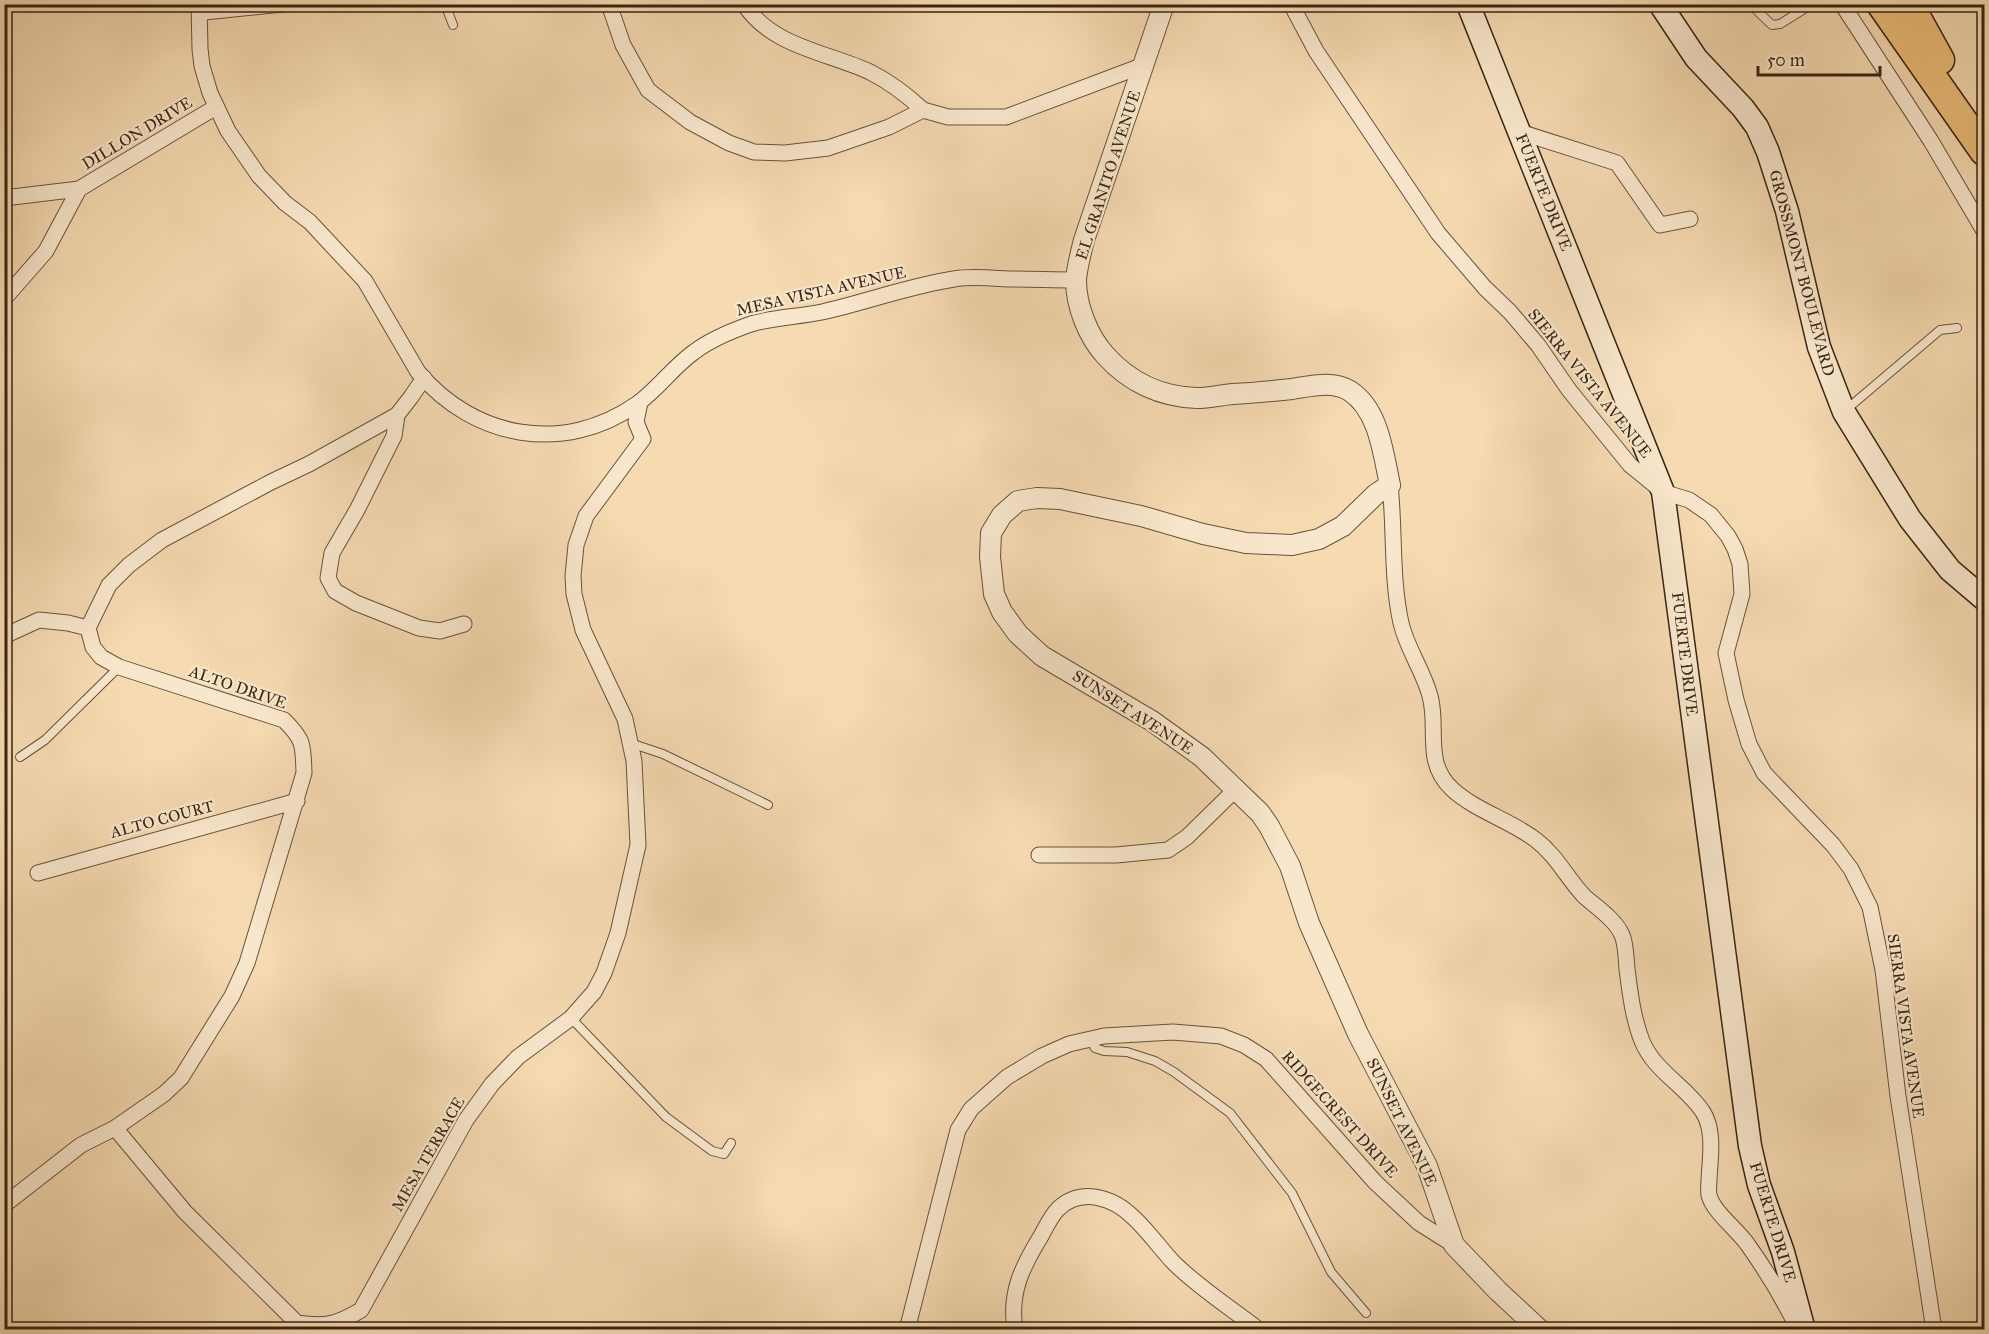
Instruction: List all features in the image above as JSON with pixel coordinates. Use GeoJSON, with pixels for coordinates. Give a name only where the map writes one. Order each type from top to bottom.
{"type":"FeatureCollection","features":[{"type":"Feature","properties":{"kind":"highway"},"geometry":{"type":"LineString","coordinates":[[1881,4],[1984,151]]}},
{"type":"Feature","properties":{"kind":"highway"},"geometry":{"type":"LineString","coordinates":[[1908,4],[1984,136]]}},
{"type":"Feature","properties":{"kind":"main road","name":"FUERTE DRIVE"},"geometry":{"type":"LineString","coordinates":[[1468,4],[1663,492],[1750,1146],[1759,1185],[1783,1252],[1804,1329]]}},
{"type":"Feature","properties":{"kind":"main road","name":"GROSSMONT BOULEVARD"},"geometry":{"type":"LineString","coordinates":[[1660,4],[1696,58],[1743,108],[1756,127],[1768,152],[1787,211],[1821,354],[1844,412],[1910,519],[1950,570],[1984,599]]}},
{"type":"Feature","properties":{"kind":"street"},"geometry":{"type":"LineString","coordinates":[[609,4],[623,45],[648,90],[690,122],[729,143],[754,152],[785,153],[828,148],[889,127],[923,110]]}},
{"type":"Feature","properties":{"kind":"street"},"geometry":{"type":"LineString","coordinates":[[744,4],[762,25],[781,38],[871,72],[913,100],[923,110],[948,117],[1006,117],[1144,65]]}},
{"type":"Feature","properties":{"kind":"street","name":"EL GRANITO AVENUE"},"geometry":{"type":"LineString","coordinates":[[1164,4],[1084,240],[1076,280],[1086,324],[1101,350],[1125,374],[1155,390],[1171,395],[1198,398],[1277,391],[1321,384],[1348,390],[1367,410],[1376,426],[1390,485],[1398,606],[1404,635],[1430,694],[1434,714],[1433,754],[1438,772],[1451,789],[1461,797],[1518,827],[1538,841],[1559,862],[1581,893],[1617,926],[1623,936],[1630,993],[1642,1042],[1651,1057],[1702,1110],[1708,1123],[1710,1134],[1709,1196],[1725,1221],[1747,1242],[1783,1298],[1798,1329]]}},
{"type":"Feature","properties":{"kind":"street","name":"SIERRA VISTA AVENUE"},"geometry":{"type":"LineString","coordinates":[[1291,4],[1316,51],[1438,233],[1538,345],[1569,390],[1630,465],[1663,492],[1689,500],[1711,515],[1735,549],[1740,564],[1742,594],[1726,653],[1736,700],[1749,744],[1764,773],[1833,845],[1851,869],[1870,907],[1884,970],[1898,1096],[1934,1329]]}},
{"type":"Feature","properties":{"kind":"street"},"geometry":{"type":"LineString","coordinates":[[1842,4],[1931,141],[1984,231]]}},
{"type":"Feature","properties":{"kind":"street","name":"MESA VISTA AVENUE"},"geometry":{"type":"LineString","coordinates":[[200,10],[202,66],[216,107],[237,146],[259,176],[285,203],[310,222],[365,281],[424,378],[441,396],[468,414],[500,428],[532,433],[562,433],[594,426],[626,412],[640,402],[693,352],[712,340],[753,323],[815,313],[921,285],[956,279],[981,277],[1076,280]]}},
{"type":"Feature","properties":{"kind":"street","name":"DILLON DRIVE"},"geometry":{"type":"LineString","coordinates":[[4,198],[79,189],[216,107]]}},
{"type":"Feature","properties":{"kind":"street"},"geometry":{"type":"LineString","coordinates":[[1520,132],[1617,163],[1660,225],[1690,219]]}},
{"type":"Feature","properties":{"kind":"street"},"geometry":{"type":"LineString","coordinates":[[4,299],[46,251],[79,189]]}},
{"type":"Feature","properties":{"kind":"street"},"geometry":{"type":"LineString","coordinates":[[4,636],[39,620],[88,628],[109,585],[162,540],[309,464],[397,415],[424,378]]}},
{"type":"Feature","properties":{"kind":"street","name":"MESA TERRACE"},"geometry":{"type":"LineString","coordinates":[[115,1128],[185,1212],[297,1326],[321,1326],[341,1322],[361,1311],[466,1120],[492,1084],[518,1057],[571,1018],[594,992],[604,973],[618,933],[638,844],[634,761],[625,720],[580,621],[573,576],[576,545],[586,516],[643,439],[636,422],[640,402]]}},
{"type":"Feature","properties":{"kind":"street"},"geometry":{"type":"LineString","coordinates":[[397,415],[394,436],[332,554],[328,578],[335,591],[356,603],[419,628],[440,631],[464,624]]}},
{"type":"Feature","properties":{"kind":"street","name":"SUNSET AVENUE"},"geometry":{"type":"LineString","coordinates":[[1390,485],[1376,494],[1343,526],[1319,539],[1292,545],[1246,543],[1203,534],[1141,516],[1060,499],[1037,498],[1018,501],[1002,514],[991,533],[990,557],[994,594],[1002,612],[1018,634],[1042,656],[1152,721],[1202,757],[1260,813],[1290,866],[1309,923],[1358,1034],[1427,1166],[1454,1245],[1498,1291],[1540,1329]]}},
{"type":"Feature","properties":{"kind":"street","name":"ALTO DRIVE"},"geometry":{"type":"LineString","coordinates":[[4,1205],[81,1145],[115,1128],[164,1094],[181,1078],[232,996],[247,963],[304,773],[300,736],[284,720],[119,667],[101,657],[93,647],[88,628]]}},
{"type":"Feature","properties":{"kind":"street"},"geometry":{"type":"LineString","coordinates":[[1039,855],[1116,855],[1168,850],[1187,837],[1236,789]]}},
{"type":"Feature","properties":{"kind":"street","name":"ALTO COURT"},"geometry":{"type":"LineString","coordinates":[[38,873],[297,801]]}},
{"type":"Feature","properties":{"kind":"street","name":"RIDGECREST DRIVE"},"geometry":{"type":"LineString","coordinates":[[907,1329],[949,1160],[958,1131],[971,1109],[1007,1077],[1042,1056],[1069,1044],[1104,1036],[1173,1032],[1221,1036],[1244,1045],[1266,1059],[1375,1182],[1419,1222],[1454,1245]]}},
{"type":"Feature","properties":{"kind":"street"},"geometry":{"type":"LineString","coordinates":[[1015,1329],[1012,1310],[1017,1283],[1028,1257],[1056,1210],[1073,1198],[1087,1195],[1108,1201],[1133,1216],[1174,1263],[1203,1288],[1259,1329]]}},
{"type":"Feature","properties":{"kind":"lane"},"geometry":{"type":"LineString","coordinates":[[200,10],[317,4]]}},
{"type":"Feature","properties":{"kind":"lane"},"geometry":{"type":"LineString","coordinates":[[445,4],[453,24]]}},
{"type":"Feature","properties":{"kind":"lane"},"geometry":{"type":"LineString","coordinates":[[1750,4],[1772,25],[1780,24],[1812,4]]}},
{"type":"Feature","properties":{"kind":"lane"},"geometry":{"type":"LineString","coordinates":[[1844,412],[1940,330],[1957,328]]}},
{"type":"Feature","properties":{"kind":"lane"},"geometry":{"type":"LineString","coordinates":[[20,758],[45,740],[119,667]]}},
{"type":"Feature","properties":{"kind":"lane"},"geometry":{"type":"LineString","coordinates":[[630,743],[663,754],[768,805]]}},
{"type":"Feature","properties":{"kind":"lane"},"geometry":{"type":"LineString","coordinates":[[571,1018],[666,1117],[712,1151],[724,1154],[731,1143]]}},
{"type":"Feature","properties":{"kind":"lane"},"geometry":{"type":"LineString","coordinates":[[1090,1039],[1095,1048],[1104,1051],[1127,1052],[1155,1061],[1174,1071],[1230,1113],[1292,1193],[1331,1272],[1366,1313]]}}]}
